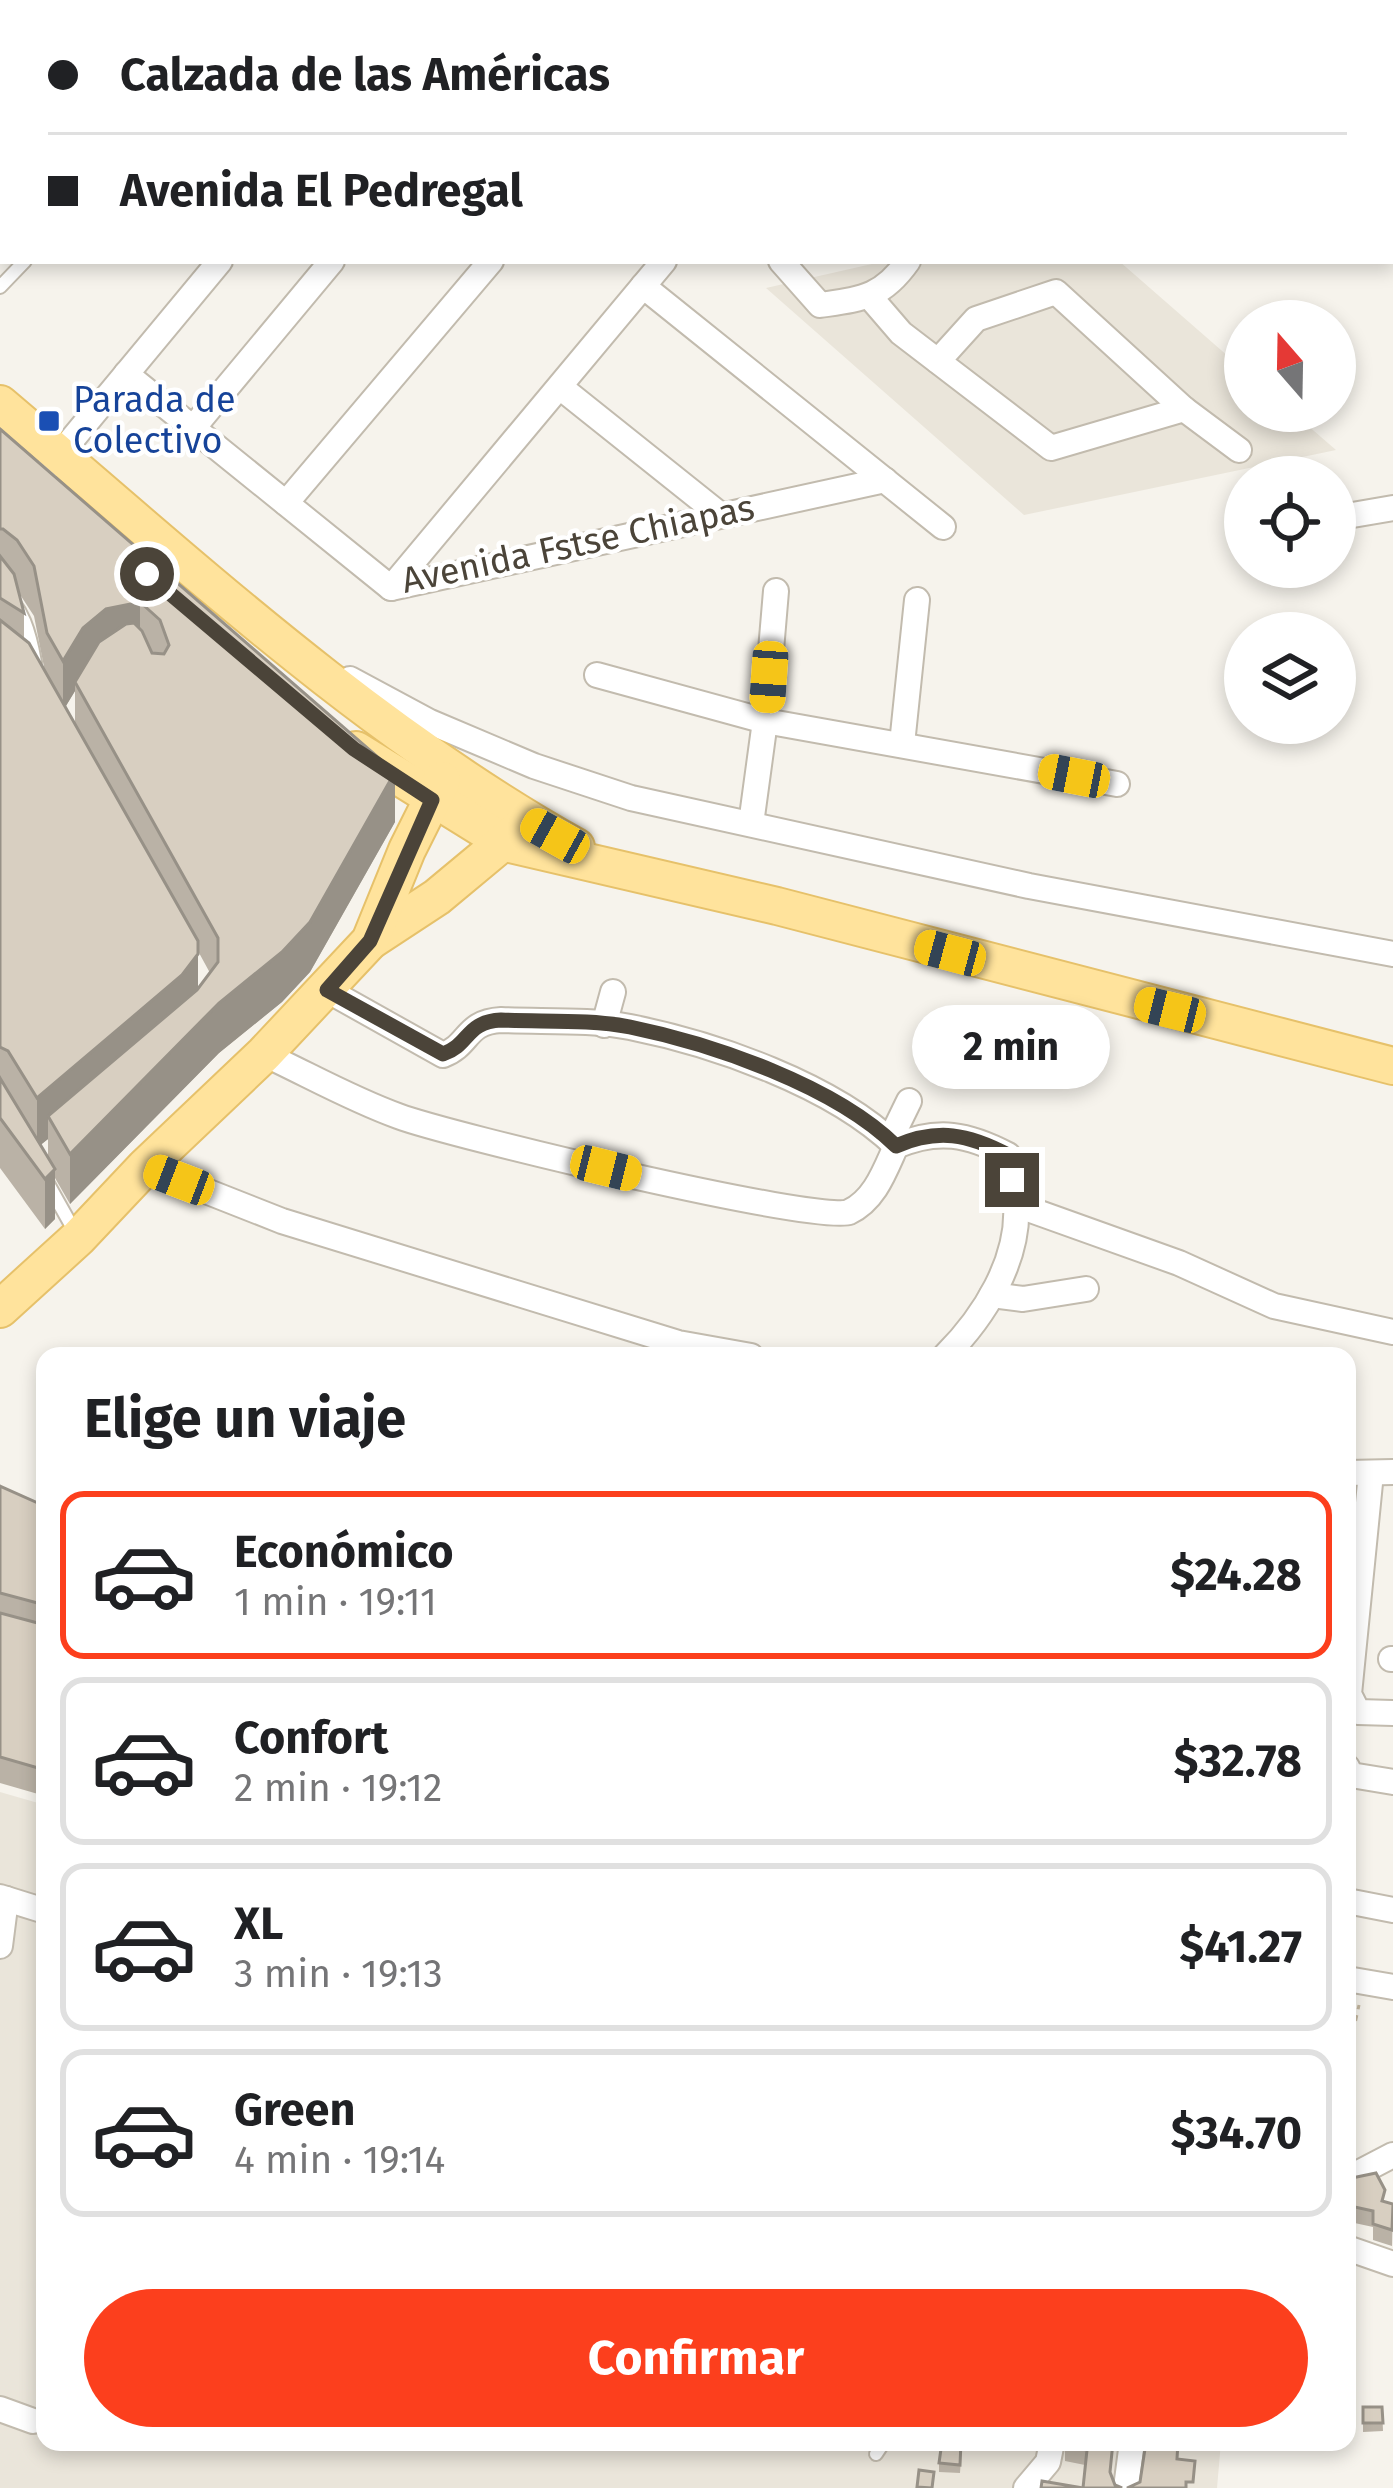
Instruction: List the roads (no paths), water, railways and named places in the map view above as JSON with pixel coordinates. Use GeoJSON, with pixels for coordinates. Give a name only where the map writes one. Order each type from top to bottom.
{"type":"FeatureCollection","features":[{"type":"Feature","properties":{"kind":"main road"},"geometry":{"type":"LineString","coordinates":[[0,404],[36,466],[281,687]]}},
{"type":"Feature","properties":{"kind":"main road"},"geometry":{"type":"LineString","coordinates":[[36,466],[290,647],[372,715],[440,785]]}},
{"type":"Feature","properties":{"kind":"main road"},"geometry":{"type":"LineString","coordinates":[[336,733],[440,785],[516,831],[611,867],[1393,1066]]}},
{"type":"Feature","properties":{"kind":"main road"},"geometry":{"type":"LineString","coordinates":[[370,941],[440,785]]}},
{"type":"Feature","properties":{"kind":"main road"},"geometry":{"type":"LineString","coordinates":[[0,1308],[78,1238],[264,1054],[370,941],[437,897],[516,831]]}},
{"type":"Feature","properties":{"kind":"street"},"geometry":{"type":"LineString","coordinates":[[36,466],[126,374],[218,264]]}},
{"type":"Feature","properties":{"kind":"street"},"geometry":{"type":"LineString","coordinates":[[193,428],[330,264]]}},
{"type":"Feature","properties":{"kind":"street"},"geometry":{"type":"LineString","coordinates":[[286,503],[488,264]]}},
{"type":"Feature","properties":{"kind":"street"},"geometry":{"type":"LineString","coordinates":[[392,588],[661,264]]}},
{"type":"Feature","properties":{"kind":"street"},"geometry":{"type":"LineString","coordinates":[[785,264],[820,305],[870,297],[895,280],[906,264]]}},
{"type":"Feature","properties":{"kind":"street"},"geometry":{"type":"LineString","coordinates":[[643,286],[943,527]]}},
{"type":"Feature","properties":{"kind":"street"},"geometry":{"type":"LineString","coordinates":[[938,362],[976,319],[1056,292],[1184,409],[1239,450]]}},
{"type":"Feature","properties":{"kind":"street"},"geometry":{"type":"LineString","coordinates":[[870,297],[901,333],[1051,448],[1184,409]]}},
{"type":"Feature","properties":{"kind":"street","name":"Avenida Fstse Chiapas"},"geometry":{"type":"LineString","coordinates":[[126,374],[392,588],[885,480]]}},
{"type":"Feature","properties":{"kind":"street"},"geometry":{"type":"LineString","coordinates":[[560,387],[719,514]]}},
{"type":"Feature","properties":{"kind":"street"},"geometry":{"type":"LineString","coordinates":[[1356,514],[1393,508]]}},
{"type":"Feature","properties":{"kind":"street"},"geometry":{"type":"LineString","coordinates":[[751,824],[776,591]]}},
{"type":"Feature","properties":{"kind":"street"},"geometry":{"type":"LineString","coordinates":[[902,744],[917,600]]}},
{"type":"Feature","properties":{"kind":"street"},"geometry":{"type":"LineString","coordinates":[[290,647],[430,722],[534,766],[631,798],[1029,886],[1393,953]]}},
{"type":"Feature","properties":{"kind":"street"},"geometry":{"type":"LineString","coordinates":[[597,675],[765,721],[1117,784]]}},
{"type":"Feature","properties":{"kind":"street"},"geometry":{"type":"LineString","coordinates":[[327,990],[443,1054],[452,1053],[483,1021],[626,1026],[729,1052],[865,1117],[893,1143]]}},
{"type":"Feature","properties":{"kind":"street"},"geometry":{"type":"LineString","coordinates":[[604,1025],[613,992]]}},
{"type":"Feature","properties":{"kind":"street"},"geometry":{"type":"LineString","coordinates":[[264,1054],[400,1117],[647,1179],[803,1212],[846,1214],[869,1197],[909,1101]]}},
{"type":"Feature","properties":{"kind":"street"},"geometry":{"type":"LineString","coordinates":[[893,1143],[923,1134],[976,1138],[1008,1155],[1017,1205],[1011,1249],[992,1295],[952,1347]]}},
{"type":"Feature","properties":{"kind":"street"},"geometry":{"type":"LineString","coordinates":[[145,1167],[304,1228],[700,1347]]}},
{"type":"Feature","properties":{"kind":"street"},"geometry":{"type":"LineString","coordinates":[[1017,1205],[1179,1263],[1274,1306],[1393,1332]]}},
{"type":"Feature","properties":{"kind":"street"},"geometry":{"type":"LineString","coordinates":[[992,1295],[1023,1300],[1086,1288]]}},
{"type":"Feature","properties":{"kind":"street"},"geometry":{"type":"LineString","coordinates":[[1356,1580],[1370,1473]]}},
{"type":"Feature","properties":{"kind":"street"},"geometry":{"type":"LineString","coordinates":[[1356,1708],[1393,1713]]}},
{"type":"Feature","properties":{"kind":"street"},"geometry":{"type":"LineString","coordinates":[[1356,1776],[1393,1782]]}},
{"type":"Feature","properties":{"kind":"street"},"geometry":{"type":"LineString","coordinates":[[0,1946],[3,1898],[36,1908]]}},
{"type":"Feature","properties":{"kind":"street"},"geometry":{"type":"LineString","coordinates":[[1356,1903],[1393,1910]]}},
{"type":"Feature","properties":{"kind":"street"},"geometry":{"type":"LineString","coordinates":[[1356,1980],[1393,1987]]}},
{"type":"Feature","properties":{"kind":"street"},"geometry":{"type":"LineString","coordinates":[[1356,2174],[1393,2155]]}},
{"type":"Feature","properties":{"kind":"street"},"geometry":{"type":"LineString","coordinates":[[1356,2251],[1393,2264]]}},
{"type":"Feature","properties":{"kind":"street"},"geometry":{"type":"LineString","coordinates":[[0,2409],[33,2421]]}},
{"type":"Feature","properties":{"kind":"street"},"geometry":{"type":"LineString","coordinates":[[1026,2488],[1048,2462],[1050,2451]]}},
{"type":"Feature","properties":{"kind":"street"},"geometry":{"type":"LineString","coordinates":[[1126,2488],[1131,2451]]}},
{"type":"Feature","properties":{"kind":"lane"},"geometry":{"type":"LineString","coordinates":[[0,287],[22,264]]}},
{"type":"Feature","properties":{"kind":"lane"},"geometry":{"type":"LineString","coordinates":[[0,589],[14,599],[28,632],[35,672]]}},
{"type":"Feature","properties":{"kind":"lane"},"geometry":{"type":"LineString","coordinates":[[42,1174],[78,1238]]}},
{"type":"Feature","properties":{"kind":"place","name":"Parada de Colectivo"},"geometry":{"type":"Point","coordinates":[49,421]}}]}
